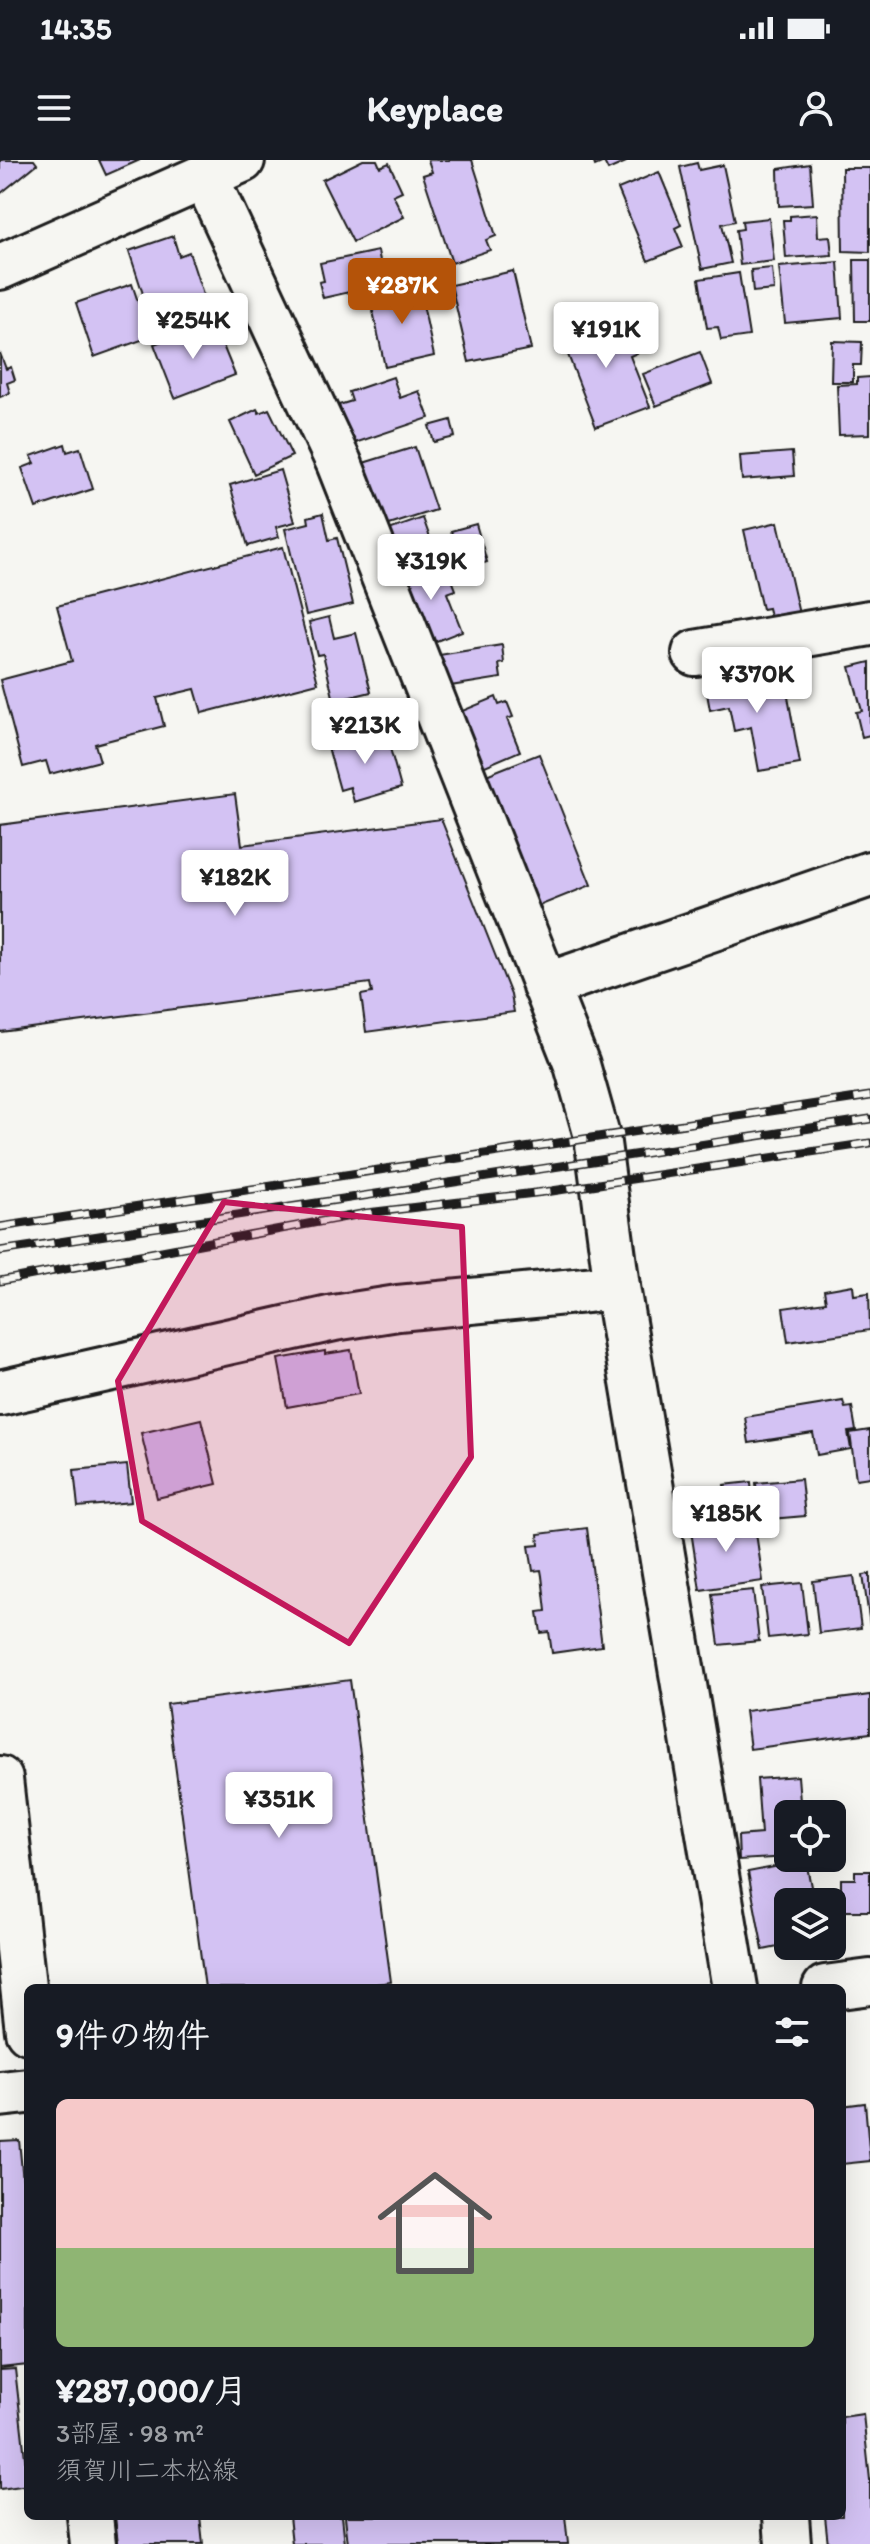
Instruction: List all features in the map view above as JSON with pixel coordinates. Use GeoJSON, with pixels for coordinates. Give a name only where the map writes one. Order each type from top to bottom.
{"type":"FeatureCollection","features":[{"type":"Feature","properties":{"kind":"street"},"geometry":{"type":"LineString","coordinates":[[0,267],[224,168],[577,1065],[597,1136],[617,1287],[734,1984]]}},
{"type":"Feature","properties":{"kind":"street"},"geometry":{"type":"LineString","coordinates":[[695,653],[870,623]]}},
{"type":"Feature","properties":{"kind":"street"},"geometry":{"type":"LineString","coordinates":[[545,986],[870,874]]}},
{"type":"Feature","properties":{"kind":"street"},"geometry":{"type":"LineString","coordinates":[[0,1393],[334,1318],[398,1308],[617,1287]]}},
{"type":"Feature","properties":{"kind":"street"},"geometry":{"type":"LineString","coordinates":[[0,1779],[24,1995]]}},
{"type":"Feature","properties":{"kind":"street"},"geometry":{"type":"LineString","coordinates":[[846,1985],[870,1982]]}},
{"type":"Feature","properties":{"kind":"street"},"geometry":{"type":"LineString","coordinates":[[0,2094],[24,2091]]}},
{"type":"Feature","properties":{"kind":"street"},"geometry":{"type":"LineString","coordinates":[[90,2520],[93,2544]]}},
{"type":"Feature","properties":{"kind":"street"},"geometry":{"type":"LineString","coordinates":[[786,2520],[788,2544]]}},
{"type":"Feature","properties":{"kind":"highlighted area"},"geometry":{"type":"Polygon","coordinates":[[[224,1202],[462,1227],[471,1457],[349,1643],[142,1521],[118,1381],[224,1202]]]}},
{"type":"Feature","properties":{"kind":"building"},"geometry":{"type":"Polygon","coordinates":[[[0,160],[34,160],[37,164],[0,194],[0,160]]]}},
{"type":"Feature","properties":{"kind":"building"},"geometry":{"type":"Polygon","coordinates":[[[99,160],[140,160],[106,175],[99,160]]]}},
{"type":"Feature","properties":{"kind":"building"},"geometry":{"type":"Polygon","coordinates":[[[363,160],[377,160],[380,167],[389,163],[402,191],[393,195],[404,217],[353,242],[322,180],[363,160]]]}},
{"type":"Feature","properties":{"kind":"building"},"geometry":{"type":"Polygon","coordinates":[[[428,160],[472,160],[496,236],[486,240],[490,250],[452,263],[423,175],[432,172],[428,160]]]}},
{"type":"Feature","properties":{"kind":"building"},"geometry":{"type":"Polygon","coordinates":[[[593,160],[626,162],[608,170],[604,162],[595,166],[593,160]]]}},
{"type":"Feature","properties":{"kind":"building"},"geometry":{"type":"Polygon","coordinates":[[[697,163],[699,170],[723,165],[735,221],[722,224],[731,263],[702,269],[680,167],[697,163]]]}},
{"type":"Feature","properties":{"kind":"building"},"geometry":{"type":"Polygon","coordinates":[[[810,164],[813,204],[779,206],[778,169],[810,164]]]}},
{"type":"Feature","properties":{"kind":"building"},"geometry":{"type":"Polygon","coordinates":[[[842,168],[870,168],[870,252],[843,251],[842,168]]]}},
{"type":"Feature","properties":{"kind":"building"},"geometry":{"type":"Polygon","coordinates":[[[659,172],[681,225],[675,228],[683,247],[648,261],[618,189],[659,172]]]}},
{"type":"Feature","properties":{"kind":"building"},"geometry":{"type":"Polygon","coordinates":[[[817,214],[818,237],[830,236],[832,255],[786,258],[783,220],[790,220],[790,216],[817,214]]]}},
{"type":"Feature","properties":{"kind":"building"},"geometry":{"type":"Polygon","coordinates":[[[769,218],[774,261],[740,265],[736,230],[743,229],[742,221],[769,218]]]}},
{"type":"Feature","properties":{"kind":"building"},"geometry":{"type":"Polygon","coordinates":[[[173,236],[179,256],[189,252],[211,319],[157,337],[129,251],[173,236]]]}},
{"type":"Feature","properties":{"kind":"building"},"geometry":{"type":"Polygon","coordinates":[[[378,251],[385,284],[323,298],[319,282],[324,281],[320,263],[378,251]]]}},
{"type":"Feature","properties":{"kind":"building"},"geometry":{"type":"Polygon","coordinates":[[[854,260],[870,260],[870,321],[855,321],[854,260]]]}},
{"type":"Feature","properties":{"kind":"building"},"geometry":{"type":"Polygon","coordinates":[[[838,262],[842,318],[785,323],[779,267],[838,262]]]}},
{"type":"Feature","properties":{"kind":"building"},"geometry":{"type":"Polygon","coordinates":[[[772,268],[774,290],[753,292],[751,270],[772,268]]]}},
{"type":"Feature","properties":{"kind":"building"},"geometry":{"type":"Polygon","coordinates":[[[513,271],[531,349],[469,362],[451,285],[513,271]]]}},
{"type":"Feature","properties":{"kind":"building"},"geometry":{"type":"Polygon","coordinates":[[[739,273],[749,336],[721,340],[718,327],[707,328],[699,279],[739,273]]]}},
{"type":"Feature","properties":{"kind":"building"},"geometry":{"type":"Polygon","coordinates":[[[132,284],[150,337],[94,357],[76,303],[132,284]]]}},
{"type":"Feature","properties":{"kind":"building"},"geometry":{"type":"Polygon","coordinates":[[[419,286],[434,356],[385,367],[370,297],[419,286]]]}},
{"type":"Feature","properties":{"kind":"building"},"geometry":{"type":"Polygon","coordinates":[[[613,313],[621,336],[629,333],[637,353],[630,356],[650,407],[596,427],[560,334],[613,313]]]}},
{"type":"Feature","properties":{"kind":"building"},"geometry":{"type":"Polygon","coordinates":[[[207,324],[215,345],[222,343],[235,375],[175,398],[154,344],[207,324]]]}},
{"type":"Feature","properties":{"kind":"building"},"geometry":{"type":"Polygon","coordinates":[[[832,341],[862,342],[861,365],[853,365],[853,382],[831,382],[832,341]]]}},
{"type":"Feature","properties":{"kind":"building"},"geometry":{"type":"Polygon","coordinates":[[[700,352],[712,384],[656,406],[643,374],[700,352]]]}},
{"type":"Feature","properties":{"kind":"building"},"geometry":{"type":"Polygon","coordinates":[[[0,353],[6,369],[11,367],[15,380],[7,383],[10,393],[0,397],[0,353]]]}},
{"type":"Feature","properties":{"kind":"building"},"geometry":{"type":"Polygon","coordinates":[[[393,377],[400,398],[419,391],[429,418],[352,444],[339,405],[352,401],[349,392],[393,377]]]}},
{"type":"Feature","properties":{"kind":"building"},"geometry":{"type":"Polygon","coordinates":[[[870,377],[870,434],[839,435],[837,385],[857,384],[857,378],[870,377]]]}},
{"type":"Feature","properties":{"kind":"building"},"geometry":{"type":"Polygon","coordinates":[[[257,409],[259,413],[269,409],[292,456],[254,474],[230,422],[257,409]]]}},
{"type":"Feature","properties":{"kind":"building"},"geometry":{"type":"Polygon","coordinates":[[[451,420],[455,437],[434,442],[429,426],[451,420]]]}},
{"type":"Feature","properties":{"kind":"building"},"geometry":{"type":"Polygon","coordinates":[[[65,444],[67,452],[80,448],[93,489],[36,508],[22,468],[35,463],[31,456],[65,444]]]}},
{"type":"Feature","properties":{"kind":"building"},"geometry":{"type":"Polygon","coordinates":[[[415,447],[436,510],[380,528],[360,464],[415,447]]]}},
{"type":"Feature","properties":{"kind":"building"},"geometry":{"type":"Polygon","coordinates":[[[792,452],[794,476],[742,480],[740,456],[792,452]]]}},
{"type":"Feature","properties":{"kind":"building"},"geometry":{"type":"Polygon","coordinates":[[[280,470],[295,522],[276,527],[279,537],[248,546],[230,485],[280,470]]]}},
{"type":"Feature","properties":{"kind":"building"},"geometry":{"type":"Polygon","coordinates":[[[323,513],[329,540],[337,538],[353,604],[306,615],[285,529],[309,523],[308,517],[323,513]]]}},
{"type":"Feature","properties":{"kind":"building"},"geometry":{"type":"Polygon","coordinates":[[[423,518],[436,555],[395,569],[383,532],[423,518]]]}},
{"type":"Feature","properties":{"kind":"building"},"geometry":{"type":"Polygon","coordinates":[[[778,522],[799,614],[771,620],[768,608],[762,609],[744,530],[778,522]]]}},
{"type":"Feature","properties":{"kind":"building"},"geometry":{"type":"Polygon","coordinates":[[[476,524],[487,562],[464,569],[451,531],[476,524]]]}},
{"type":"Feature","properties":{"kind":"building"},"geometry":{"type":"Polygon","coordinates":[[[283,547],[318,683],[202,713],[195,689],[157,698],[164,726],[95,744],[100,761],[50,774],[46,761],[23,767],[0,680],[72,661],[57,606],[283,547]]]}},
{"type":"Feature","properties":{"kind":"building"},"geometry":{"type":"Polygon","coordinates":[[[444,559],[456,590],[447,593],[462,631],[424,646],[398,577],[444,559]]]}},
{"type":"Feature","properties":{"kind":"building"},"geometry":{"type":"Polygon","coordinates":[[[329,617],[334,638],[356,633],[371,692],[334,701],[323,654],[317,655],[309,622],[329,617]]]}},
{"type":"Feature","properties":{"kind":"building"},"geometry":{"type":"Polygon","coordinates":[[[502,645],[504,663],[499,664],[501,678],[444,687],[439,655],[502,645]]]}},
{"type":"Feature","properties":{"kind":"building"},"geometry":{"type":"Polygon","coordinates":[[[870,662],[870,735],[862,737],[856,712],[862,711],[850,667],[870,662]]]}},
{"type":"Feature","properties":{"kind":"building"},"geometry":{"type":"Polygon","coordinates":[[[726,667],[728,679],[749,675],[750,679],[768,676],[769,683],[785,680],[800,764],[759,771],[751,727],[734,731],[729,706],[710,710],[703,671],[726,667]]]}},
{"type":"Feature","properties":{"kind":"building"},"geometry":{"type":"Polygon","coordinates":[[[496,697],[499,705],[507,702],[513,717],[507,719],[520,751],[478,769],[455,714],[496,697]]]}},
{"type":"Feature","properties":{"kind":"building"},"geometry":{"type":"Polygon","coordinates":[[[385,730],[401,788],[354,802],[350,787],[340,790],[328,747],[385,730]]]}},
{"type":"Feature","properties":{"kind":"building"},"geometry":{"type":"Polygon","coordinates":[[[539,754],[591,885],[534,908],[481,777],[539,754]]]}},
{"type":"Feature","properties":{"kind":"building"},"geometry":{"type":"Polygon","coordinates":[[[235,794],[242,845],[441,819],[511,995],[514,1012],[366,1032],[361,995],[372,993],[370,983],[0,1032],[0,825],[235,794]]]}},
{"type":"Feature","properties":{"kind":"building"},"geometry":{"type":"Polygon","coordinates":[[[853,1285],[854,1295],[869,1293],[870,1330],[788,1342],[783,1308],[826,1302],[824,1290],[853,1285]]]}},
{"type":"Feature","properties":{"kind":"building"},"geometry":{"type":"Polygon","coordinates":[[[351,1350],[359,1394],[287,1407],[278,1359],[351,1350]]]}},
{"type":"Feature","properties":{"kind":"building"},"geometry":{"type":"Polygon","coordinates":[[[843,1401],[845,1408],[852,1407],[856,1431],[848,1432],[851,1449],[817,1455],[813,1433],[749,1443],[745,1417],[843,1401]]]}},
{"type":"Feature","properties":{"kind":"building"},"geometry":{"type":"Polygon","coordinates":[[[201,1419],[217,1484],[157,1498],[141,1433],[201,1419]]]}},
{"type":"Feature","properties":{"kind":"building"},"geometry":{"type":"Polygon","coordinates":[[[870,1430],[870,1477],[856,1479],[850,1433],[870,1430]]]}},
{"type":"Feature","properties":{"kind":"building"},"geometry":{"type":"Polygon","coordinates":[[[127,1465],[131,1502],[78,1507],[74,1470],[127,1465]]]}},
{"type":"Feature","properties":{"kind":"building"},"geometry":{"type":"Polygon","coordinates":[[[801,1479],[805,1516],[759,1520],[756,1483],[801,1479]]]}},
{"type":"Feature","properties":{"kind":"building"},"geometry":{"type":"Polygon","coordinates":[[[751,1482],[752,1497],[726,1499],[724,1485],[751,1482]]]}},
{"type":"Feature","properties":{"kind":"building"},"geometry":{"type":"Polygon","coordinates":[[[743,1517],[746,1535],[756,1533],[763,1581],[700,1590],[690,1524],[743,1517]]]}},
{"type":"Feature","properties":{"kind":"building"},"geometry":{"type":"Polygon","coordinates":[[[587,1528],[602,1646],[552,1653],[549,1632],[541,1633],[538,1612],[546,1611],[541,1570],[533,1571],[529,1546],[539,1545],[538,1534],[587,1528]]]}},
{"type":"Feature","properties":{"kind":"building"},"geometry":{"type":"Polygon","coordinates":[[[870,1574],[870,1625],[863,1575],[870,1574]]]}},
{"type":"Feature","properties":{"kind":"building"},"geometry":{"type":"Polygon","coordinates":[[[854,1576],[861,1628],[819,1633],[813,1581],[854,1576]]]}},
{"type":"Feature","properties":{"kind":"building"},"geometry":{"type":"Polygon","coordinates":[[[802,1583],[808,1634],[768,1638],[762,1587],[802,1583]]]}},
{"type":"Feature","properties":{"kind":"building"},"geometry":{"type":"Polygon","coordinates":[[[753,1590],[759,1641],[719,1645],[712,1594],[753,1590]]]}},
{"type":"Feature","properties":{"kind":"building"},"geometry":{"type":"Polygon","coordinates":[[[350,1680],[391,1982],[204,1984],[167,1704],[350,1680]]]}},
{"type":"Feature","properties":{"kind":"building"},"geometry":{"type":"Polygon","coordinates":[[[870,1695],[870,1733],[750,1749],[745,1711],[870,1695]]]}},
{"type":"Feature","properties":{"kind":"building"},"geometry":{"type":"Polygon","coordinates":[[[798,1776],[800,1800],[774,1800],[774,1858],[739,1860],[738,1836],[761,1834],[757,1779],[798,1776]]]}},
{"type":"Feature","properties":{"kind":"building"},"geometry":{"type":"Polygon","coordinates":[[[774,1867],[774,1872],[808,1872],[811,1888],[774,1888],[774,1948],[763,1950],[748,1872],[774,1867]]]}},
{"type":"Feature","properties":{"kind":"building"},"geometry":{"type":"Polygon","coordinates":[[[855,1871],[870,1871],[870,1911],[846,1911],[846,1888],[841,1888],[841,1879],[855,1879],[855,1871]]]}},
{"type":"Feature","properties":{"kind":"building"},"geometry":{"type":"Polygon","coordinates":[[[865,2103],[870,2161],[846,2164],[846,2105],[865,2103]]]}},
{"type":"Feature","properties":{"kind":"building"},"geometry":{"type":"Polygon","coordinates":[[[19,2140],[24,2192],[24,2365],[0,2368],[0,2141],[19,2140]]]}},
{"type":"Feature","properties":{"kind":"building"},"geometry":{"type":"Polygon","coordinates":[[[15,2369],[24,2449],[24,2486],[0,2489],[0,2370],[15,2369]]]}},
{"type":"Feature","properties":{"kind":"building"},"geometry":{"type":"Polygon","coordinates":[[[863,2414],[870,2480],[870,2544],[828,2544],[825,2520],[846,2520],[846,2416],[863,2414]]]}},
{"type":"Feature","properties":{"kind":"building"},"geometry":{"type":"Polygon","coordinates":[[[115,2520],[200,2520],[203,2544],[118,2544],[115,2520]]]}},
{"type":"Feature","properties":{"kind":"building"},"geometry":{"type":"Polygon","coordinates":[[[289,2520],[342,2520],[345,2544],[292,2544],[289,2520]]]}},
{"type":"Feature","properties":{"kind":"building"},"geometry":{"type":"Polygon","coordinates":[[[345,2520],[565,2520],[568,2544],[348,2544],[345,2520]]]}},
{"type":"Feature","properties":{"kind":"railway"},"geometry":{"type":"LineString","coordinates":[[0,1227],[870,1096]]}},
{"type":"Feature","properties":{"kind":"railway"},"geometry":{"type":"LineString","coordinates":[[0,1251],[870,1119]]}},
{"type":"Feature","properties":{"kind":"railway"},"geometry":{"type":"LineString","coordinates":[[0,1281],[367,1213],[552,1191],[870,1143]]}}]}
